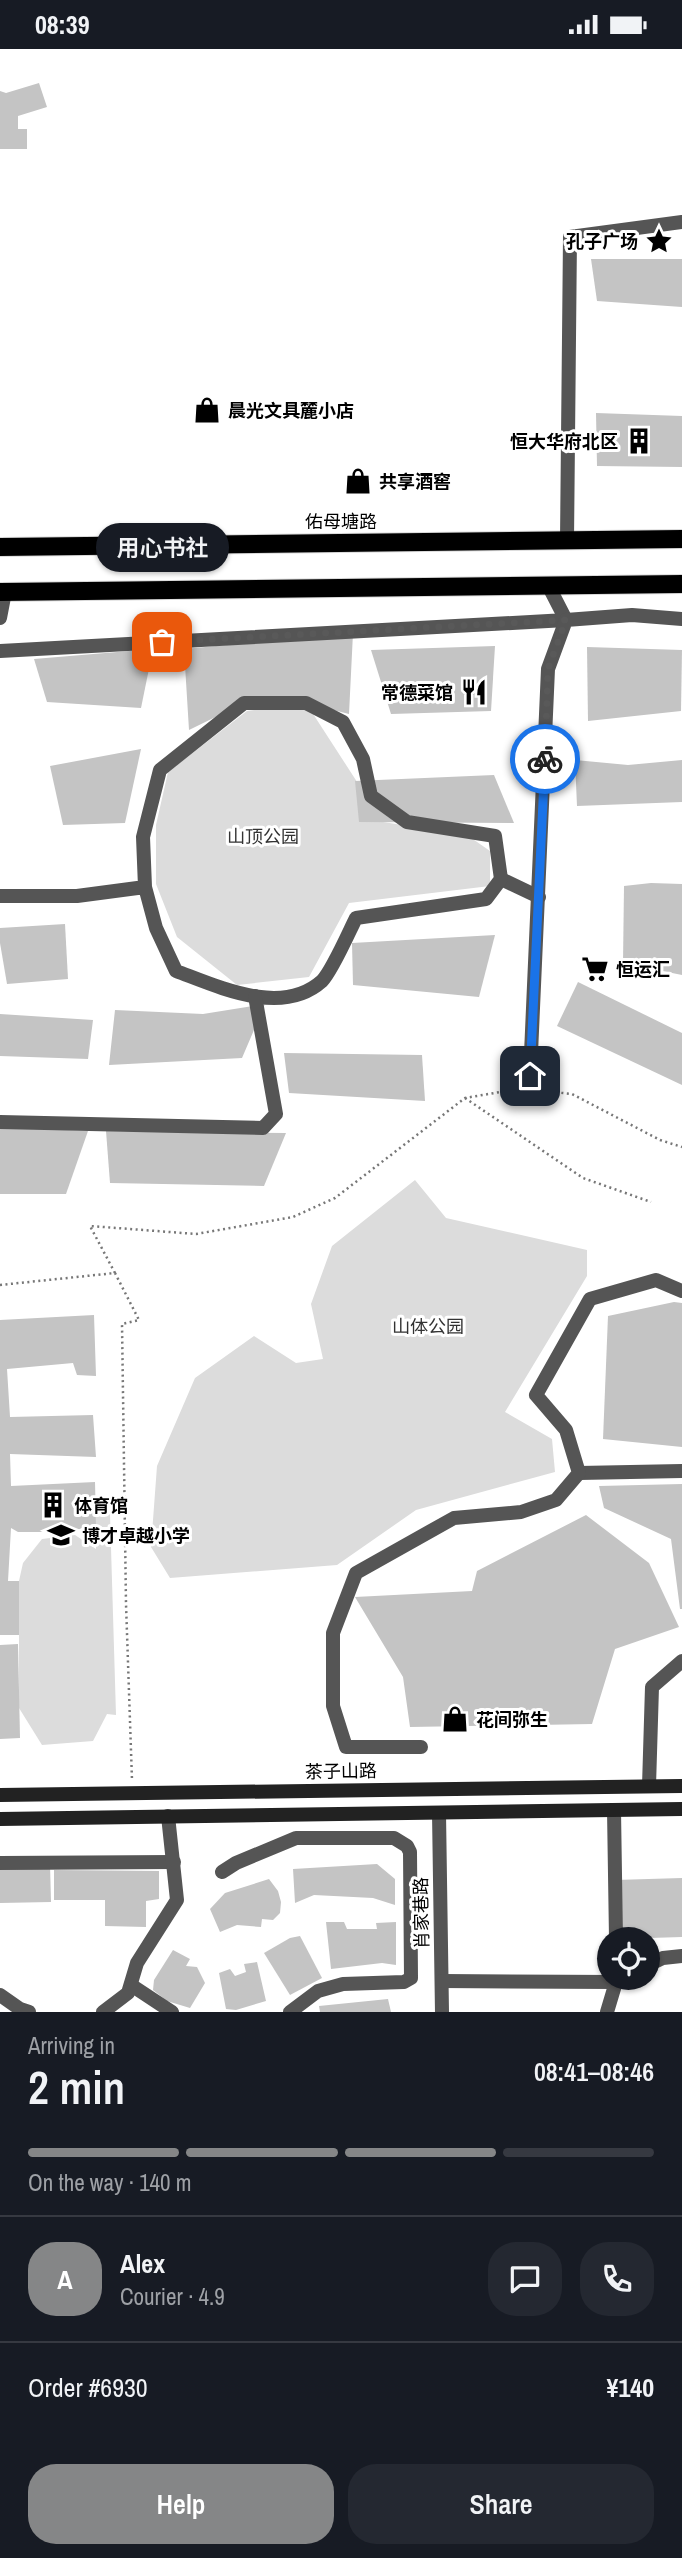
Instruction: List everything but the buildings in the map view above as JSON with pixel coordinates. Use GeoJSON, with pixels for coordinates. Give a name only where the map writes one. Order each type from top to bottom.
{"type":"FeatureCollection","features":[{"type":"Feature","properties":{"kind":"main road","name":"佑母塘路"},"geometry":{"type":"LineString","coordinates":[[0,547],[682,539]]}},
{"type":"Feature","properties":{"kind":"main road"},"geometry":{"type":"LineString","coordinates":[[2,592],[682,584]]}},
{"type":"Feature","properties":{"kind":"main road","name":"茶子山路"},"geometry":{"type":"LineString","coordinates":[[0,1795],[682,1786]]}},
{"type":"Feature","properties":{"kind":"main road"},"geometry":{"type":"LineString","coordinates":[[0,1819],[682,1809]]}},
{"type":"Feature","properties":{"kind":"street"},"geometry":{"type":"LineString","coordinates":[[567,540],[569,237],[682,222]]}},
{"type":"Feature","properties":{"kind":"street"},"geometry":{"type":"LineString","coordinates":[[527,1082],[548,669],[566,620],[548,585]]}},
{"type":"Feature","properties":{"kind":"street"},"geometry":{"type":"LineString","coordinates":[[0,618],[2,592]]}},
{"type":"Feature","properties":{"kind":"street"},"geometry":{"type":"LineString","coordinates":[[0,651],[632,615],[682,619]]}},
{"type":"Feature","properties":{"kind":"street"},"geometry":{"type":"LineString","coordinates":[[244,703],[306,703],[343,722],[363,759],[371,796],[407,822],[495,835],[501,879],[486,899],[356,918],[323,980],[295,996],[245,996],[176,971],[156,928],[145,887],[143,837],[160,770],[244,703]]}},
{"type":"Feature","properties":{"kind":"street"},"geometry":{"type":"LineString","coordinates":[[501,879],[538,897]]}},
{"type":"Feature","properties":{"kind":"street"},"geometry":{"type":"LineString","coordinates":[[0,896],[76,896],[145,887]]}},
{"type":"Feature","properties":{"kind":"street"},"geometry":{"type":"LineString","coordinates":[[0,1122],[263,1128],[276,1114],[255,996]]}},
{"type":"Feature","properties":{"kind":"street"},"geometry":{"type":"LineString","coordinates":[[579,1473],[566,1430],[536,1395],[590,1299],[656,1280],[682,1291]]}},
{"type":"Feature","properties":{"kind":"street"},"geometry":{"type":"LineString","coordinates":[[421,1747],[346,1747],[332,1706],[332,1633],[356,1573],[454,1518],[521,1512],[556,1500],[579,1473],[682,1471]]}},
{"type":"Feature","properties":{"kind":"street"},"geometry":{"type":"LineString","coordinates":[[649,1786],[652,1687],[682,1661]]}},
{"type":"Feature","properties":{"kind":"street"},"geometry":{"type":"LineString","coordinates":[[614,1810],[615,1927]]}},
{"type":"Feature","properties":{"kind":"street","name":"肖家巷路"},"geometry":{"type":"LineString","coordinates":[[439,1813],[442,2012]]}},
{"type":"Feature","properties":{"kind":"street"},"geometry":{"type":"LineString","coordinates":[[103,2012],[128,1993],[137,1963],[177,1900],[168,1816]]}},
{"type":"Feature","properties":{"kind":"street"},"geometry":{"type":"LineString","coordinates":[[222,1872],[236,1863],[296,1837],[394,1838],[407,1846],[410,1852],[411,1978],[404,1982],[343,1984],[318,1991],[290,2012]]}},
{"type":"Feature","properties":{"kind":"street"},"geometry":{"type":"LineString","coordinates":[[0,1863],[174,1862]]}},
{"type":"Feature","properties":{"kind":"street"},"geometry":{"type":"LineString","coordinates":[[660,1959],[682,1956]]}},
{"type":"Feature","properties":{"kind":"street"},"geometry":{"type":"LineString","coordinates":[[442,1981],[597,1979]]}},
{"type":"Feature","properties":{"kind":"street"},"geometry":{"type":"LineString","coordinates":[[131,1985],[173,2012]]}},
{"type":"Feature","properties":{"kind":"street"},"geometry":{"type":"LineString","coordinates":[[607,2012],[615,1990]]}},
{"type":"Feature","properties":{"kind":"street"},"geometry":{"type":"LineString","coordinates":[[0,1995],[29,2012]]}},
{"type":"Feature","properties":{"kind":"path"},"geometry":{"type":"LineString","coordinates":[[133,1794],[126,1604],[122,1324],[139,1319],[90,1226],[196,1234],[293,1217],[335,1198],[464,1098],[527,1082],[572,1094],[660,1140],[682,1147]]}},
{"type":"Feature","properties":{"kind":"path"},"geometry":{"type":"LineString","coordinates":[[464,1098],[583,1178],[651,1202]]}},
{"type":"Feature","properties":{"kind":"path"},"geometry":{"type":"LineString","coordinates":[[0,1285],[115,1273]]}},
{"type":"Feature","properties":{"kind":"green space","name":"山顶公园"},"geometry":{"type":"Polygon","coordinates":[[[306,703],[383,822],[467,835],[490,851],[490,886],[349,903],[309,977],[237,985],[177,937],[156,884],[156,825],[168,772],[247,711],[306,703]]]}},
{"type":"Feature","properties":{"kind":"green space","name":"山体公园"},"geometry":{"type":"Polygon","coordinates":[[[415,1180],[446,1218],[587,1250],[587,1276],[505,1412],[552,1439],[555,1472],[416,1510],[337,1565],[170,1578],[151,1547],[157,1466],[195,1378],[254,1336],[296,1363],[323,1359],[311,1304],[332,1246],[415,1180]]]}},
{"type":"Feature","properties":{"kind":"green space"},"geometry":{"type":"Polygon","coordinates":[[[96,1514],[110,1514],[116,1715],[107,1714],[93,1741],[42,1745],[19,1708],[19,1581],[23,1563],[42,1539],[75,1535],[96,1549],[96,1514]]]}},
{"type":"Feature","properties":{"kind":"way so far"},"geometry":{"type":"LineString","coordinates":[[162,642],[566,620],[548,669],[545,759]]}},
{"type":"Feature","properties":{"kind":"place","name":"孔子广场"},"geometry":{"type":"Point","coordinates":[659,241]}},
{"type":"Feature","properties":{"kind":"place","name":"晨光文具麓小店"},"geometry":{"type":"Point","coordinates":[207,410]}},
{"type":"Feature","properties":{"kind":"place","name":"恒大华府北区"},"geometry":{"type":"Point","coordinates":[639,441]}},
{"type":"Feature","properties":{"kind":"place","name":"共享酒窖"},"geometry":{"type":"Point","coordinates":[358,481]}},
{"type":"Feature","properties":{"kind":"place","name":"用心书社"},"geometry":{"type":"Point","coordinates":[162,642]}},
{"type":"Feature","properties":{"kind":"place","name":"常德菜馆"},"geometry":{"type":"Point","coordinates":[474,692]}},
{"type":"Feature","properties":{"kind":"place","name":"恒运汇"},"geometry":{"type":"Point","coordinates":[595,969]}},
{"type":"Feature","properties":{"kind":"place","name":"体育馆"},"geometry":{"type":"Point","coordinates":[53,1505]}},
{"type":"Feature","properties":{"kind":"place","name":"博才卓越小学"},"geometry":{"type":"Point","coordinates":[61,1535]}},
{"type":"Feature","properties":{"kind":"place","name":"花间弥生"},"geometry":{"type":"Point","coordinates":[455,1719]}},
{"type":"Feature","properties":{"kind":"route"},"geometry":{"type":"LineString","coordinates":[[530,1076],[545,759]]}}]}
